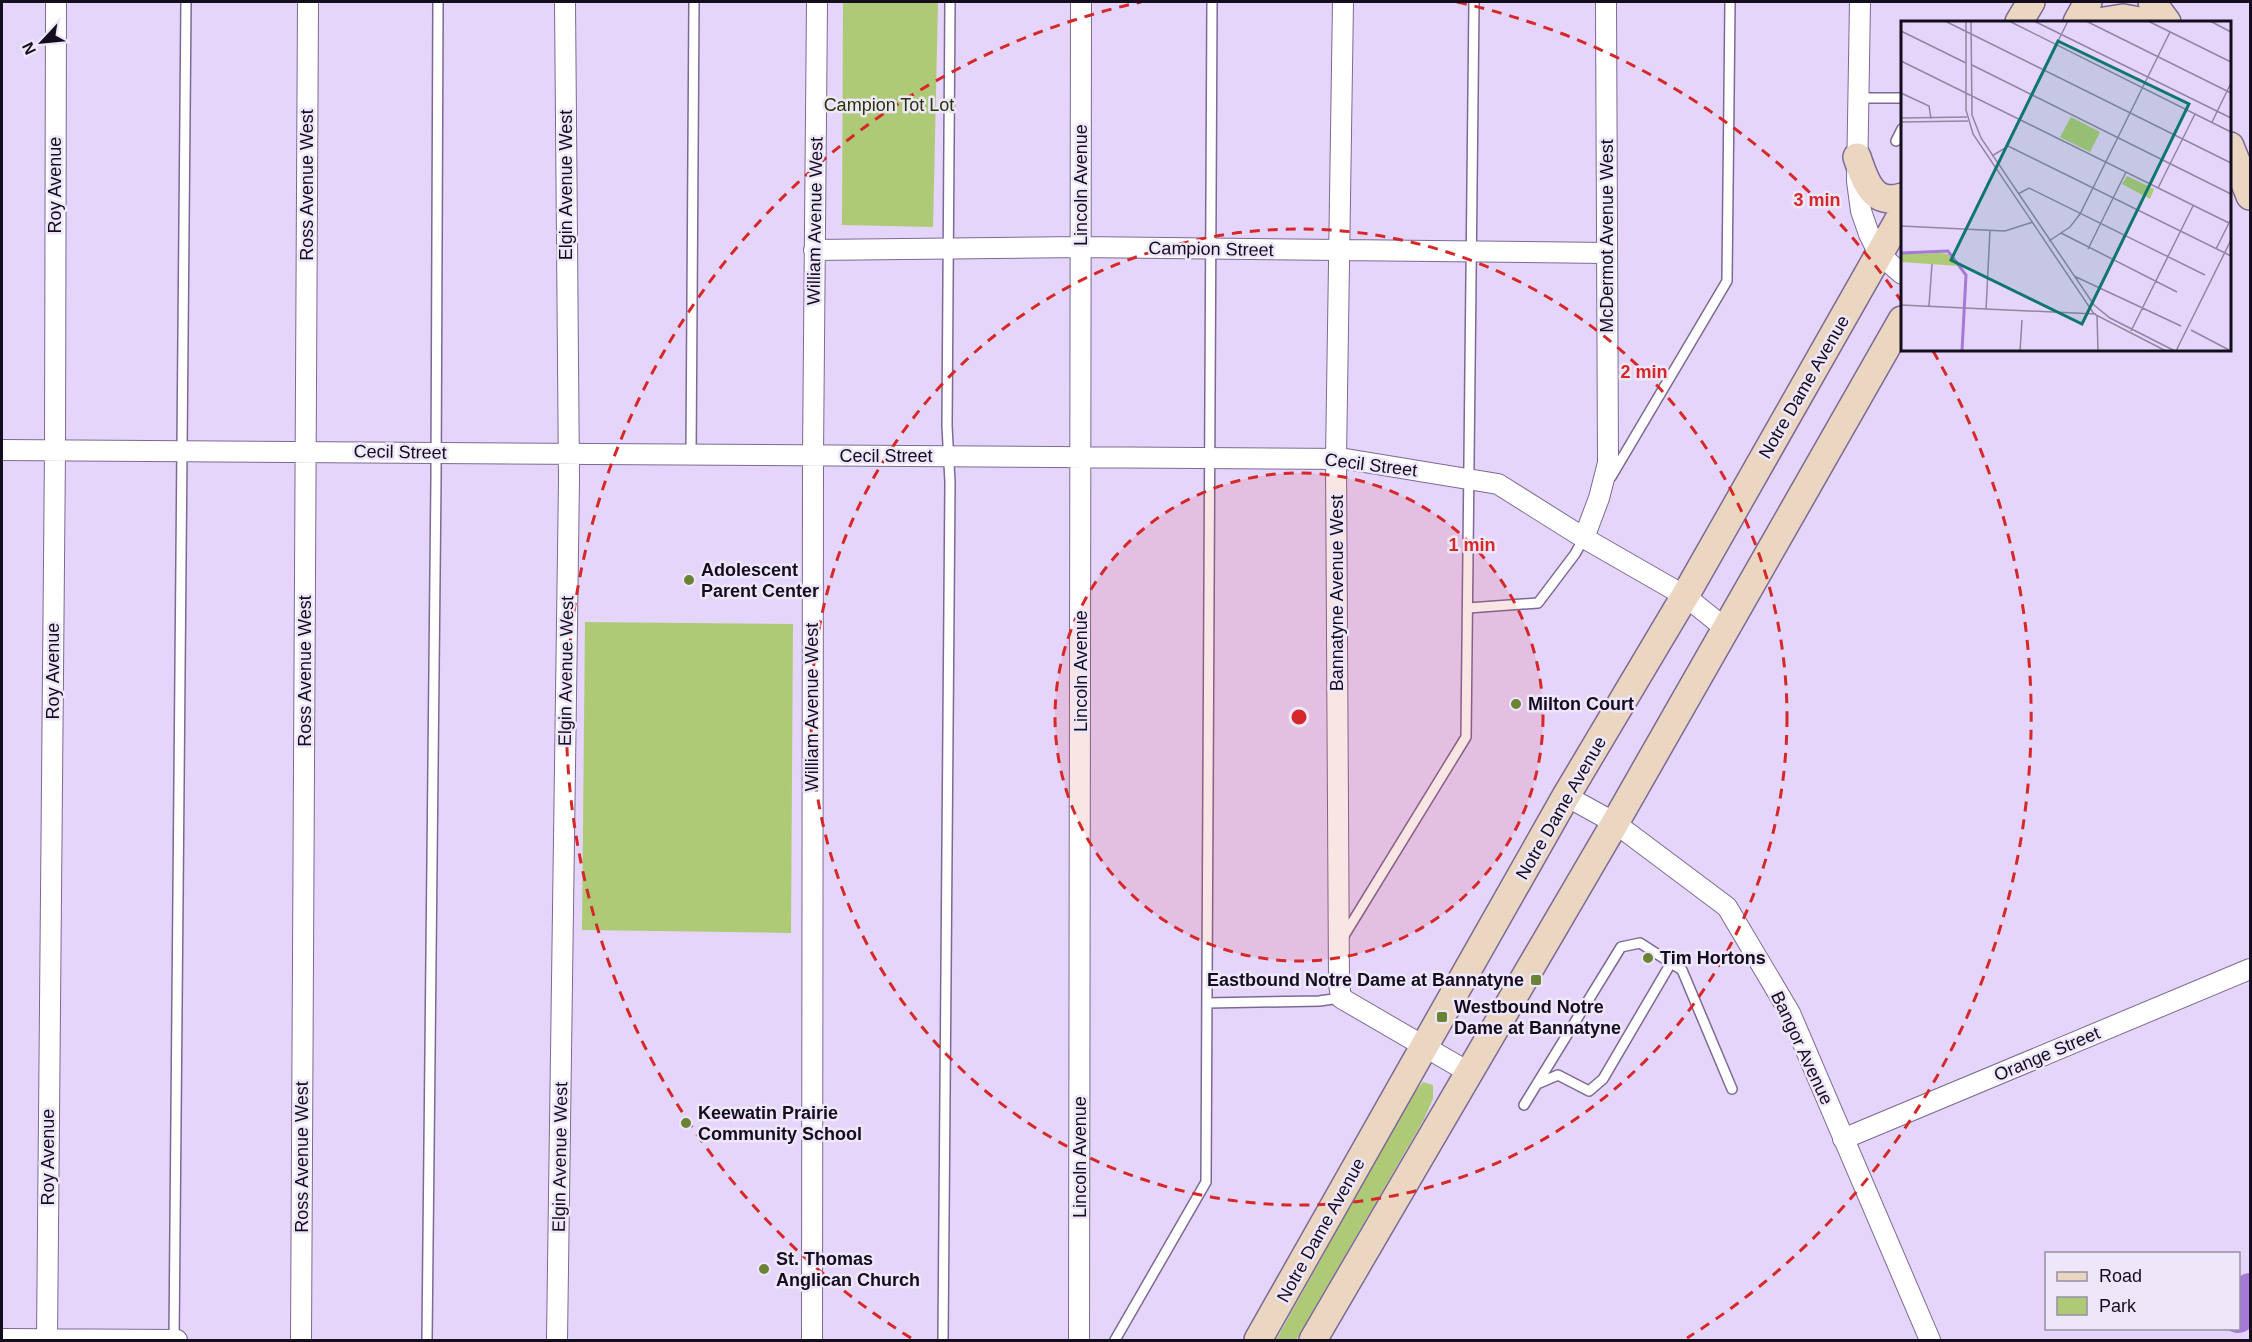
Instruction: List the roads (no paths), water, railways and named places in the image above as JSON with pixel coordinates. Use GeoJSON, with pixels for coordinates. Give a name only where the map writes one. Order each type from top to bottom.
{"type":"FeatureCollection","features":[{"type":"Feature","properties":{"kind":"main road"},"geometry":{"type":"LineString","coordinates":[[2020,21],[2031,2]]}},
{"type":"Feature","properties":{"kind":"main road"},"geometry":{"type":"LineString","coordinates":[[2078,21],[2088,2]]}},
{"type":"Feature","properties":{"kind":"main road"},"geometry":{"type":"LineString","coordinates":[[2152,2],[2166,21]]}},
{"type":"Feature","properties":{"kind":"main road"},"geometry":{"type":"LineString","coordinates":[[2171,2],[2176,21]]}},
{"type":"Feature","properties":{"kind":"main road"},"geometry":{"type":"LineString","coordinates":[[2104,21],[2123,18],[2140,21]]}},
{"type":"Feature","properties":{"kind":"main road"},"geometry":{"type":"LineString","coordinates":[[2231,151],[2250,196]]}},
{"type":"Feature","properties":{"kind":"main road"},"geometry":{"type":"LineString","coordinates":[[1857,157],[1871,190],[1884,199],[1901,197]]}},
{"type":"Feature","properties":{"kind":"main road","name":"Notre Dame Avenue"},"geometry":{"type":"LineString","coordinates":[[1258,1341],[1566,796],[1685,596],[1901,216]]}},
{"type":"Feature","properties":{"kind":"main road"},"geometry":{"type":"LineString","coordinates":[[1313,1341],[1615,823],[1901,322]]}},
{"type":"Feature","properties":{"kind":"street","name":"Roy Avenue"},"geometry":{"type":"LineString","coordinates":[[46,1340],[56,2]]}},
{"type":"Feature","properties":{"kind":"street","name":"Ross Avenue West"},"geometry":{"type":"LineString","coordinates":[[301,1341],[308,2]]}},
{"type":"Feature","properties":{"kind":"street","name":"Elgin Avenue West"},"geometry":{"type":"LineString","coordinates":[[557,1341],[568,454],[565,2]]}},
{"type":"Feature","properties":{"kind":"street","name":"William Avenue West"},"geometry":{"type":"LineString","coordinates":[[812,1341],[813,455],[817,2]]}},
{"type":"Feature","properties":{"kind":"street","name":"Lincoln Avenue"},"geometry":{"type":"LineString","coordinates":[[1079,1341],[1081,2]]}},
{"type":"Feature","properties":{"kind":"street","name":"Bannatyne Avenue West"},"geometry":{"type":"LineString","coordinates":[[1341,998],[1339,983],[1336,459],[1343,2]]}},
{"type":"Feature","properties":{"kind":"street","name":"McDermot Avenue West"},"geometry":{"type":"LineString","coordinates":[[1584,538],[1599,498],[1608,463],[1606,2]]}},
{"type":"Feature","properties":{"kind":"street"},"geometry":{"type":"LineString","coordinates":[[1860,2],[1857,181],[1861,211],[1879,254],[1901,273]]}},
{"type":"Feature","properties":{"kind":"street","name":"Campion Street"},"geometry":{"type":"LineString","coordinates":[[814,250],[1081,247],[1607,253]]}},
{"type":"Feature","properties":{"kind":"street","name":"Cecil Street"},"geometry":{"type":"LineString","coordinates":[[2,450],[1336,459],[1497,484],[1584,538],[1685,596],[1726,629]]}},
{"type":"Feature","properties":{"kind":"street","name":"Bangor Avenue"},"geometry":{"type":"LineString","coordinates":[[1566,796],[1615,823],[1727,907],[1790,1013],[1930,1341]]}},
{"type":"Feature","properties":{"kind":"street","name":"Orange Street"},"geometry":{"type":"LineString","coordinates":[[1843,1139],[2250,969]]}},
{"type":"Feature","properties":{"kind":"street"},"geometry":{"type":"LineString","coordinates":[[1341,998],[1470,1073]]}},
{"type":"Feature","properties":{"kind":"street"},"geometry":{"type":"LineString","coordinates":[[2,1338],[175,1340]]}},
{"type":"Feature","properties":{"kind":"lane"},"geometry":{"type":"LineString","coordinates":[[175,1340],[186,2]]}},
{"type":"Feature","properties":{"kind":"lane"},"geometry":{"type":"LineString","coordinates":[[427,1341],[438,2]]}},
{"type":"Feature","properties":{"kind":"lane"},"geometry":{"type":"LineString","coordinates":[[691,455],[694,2]]}},
{"type":"Feature","properties":{"kind":"lane"},"geometry":{"type":"LineString","coordinates":[[943,1341],[950,456],[946,426],[950,2]]}},
{"type":"Feature","properties":{"kind":"lane"},"geometry":{"type":"LineString","coordinates":[[1115,1341],[1206,1182],[1212,2]]}},
{"type":"Feature","properties":{"kind":"lane"},"geometry":{"type":"LineString","coordinates":[[1340,944],[1466,737],[1474,2]]}},
{"type":"Feature","properties":{"kind":"lane"},"geometry":{"type":"LineString","coordinates":[[1599,498],[1727,281],[1730,2]]}},
{"type":"Feature","properties":{"kind":"lane"},"geometry":{"type":"LineString","coordinates":[[1859,98],[1901,98]]}},
{"type":"Feature","properties":{"kind":"lane"},"geometry":{"type":"LineString","coordinates":[[1896,141],[1901,131]]}},
{"type":"Feature","properties":{"kind":"lane"},"geometry":{"type":"LineString","coordinates":[[1468,608],[1538,603],[1575,554],[1584,538]]}},
{"type":"Feature","properties":{"kind":"lane"},"geometry":{"type":"LineString","coordinates":[[1524,1105],[1621,947],[1640,943],[1682,970],[1732,1089]]}},
{"type":"Feature","properties":{"kind":"lane"},"geometry":{"type":"LineString","coordinates":[[1537,1084],[1558,1075],[1589,1091],[1603,1079],[1671,963]]}},
{"type":"Feature","properties":{"kind":"lane"},"geometry":{"type":"LineString","coordinates":[[1207,1003],[1319,1001],[1341,998]]}},
{"type":"Feature","properties":{"kind":"waterway"},"geometry":{"type":"LineString","coordinates":[[2240,1311],[2250,1291]]}},
{"type":"Feature","properties":{"kind":"place","name":"Adolescent Parent Center"},"geometry":{"type":"Point","coordinates":[689,580]}},
{"type":"Feature","properties":{"kind":"place","name":"Milton Court"},"geometry":{"type":"Point","coordinates":[1516,704]}},
{"type":"Feature","properties":{"kind":"place","name":"Tim Hortons"},"geometry":{"type":"Point","coordinates":[1648,958]}},
{"type":"Feature","properties":{"kind":"place","name":"Eastbound Notre Dame at Bannatyne"},"geometry":{"type":"Point","coordinates":[1536,980]}},
{"type":"Feature","properties":{"kind":"place","name":"Westbound Notre Dame at Bannatyne"},"geometry":{"type":"Point","coordinates":[1442,1017]}},
{"type":"Feature","properties":{"kind":"place","name":"Keewatin Prairie Community School"},"geometry":{"type":"Point","coordinates":[686,1123]}},
{"type":"Feature","properties":{"kind":"place","name":"St. Thomas Anglican Church"},"geometry":{"type":"Point","coordinates":[764,1269]}},
{"type":"Feature","properties":{"kind":"park label","name":"Campion Tot Lot"},"geometry":{"type":"Point","coordinates":[889,105]}}]}
